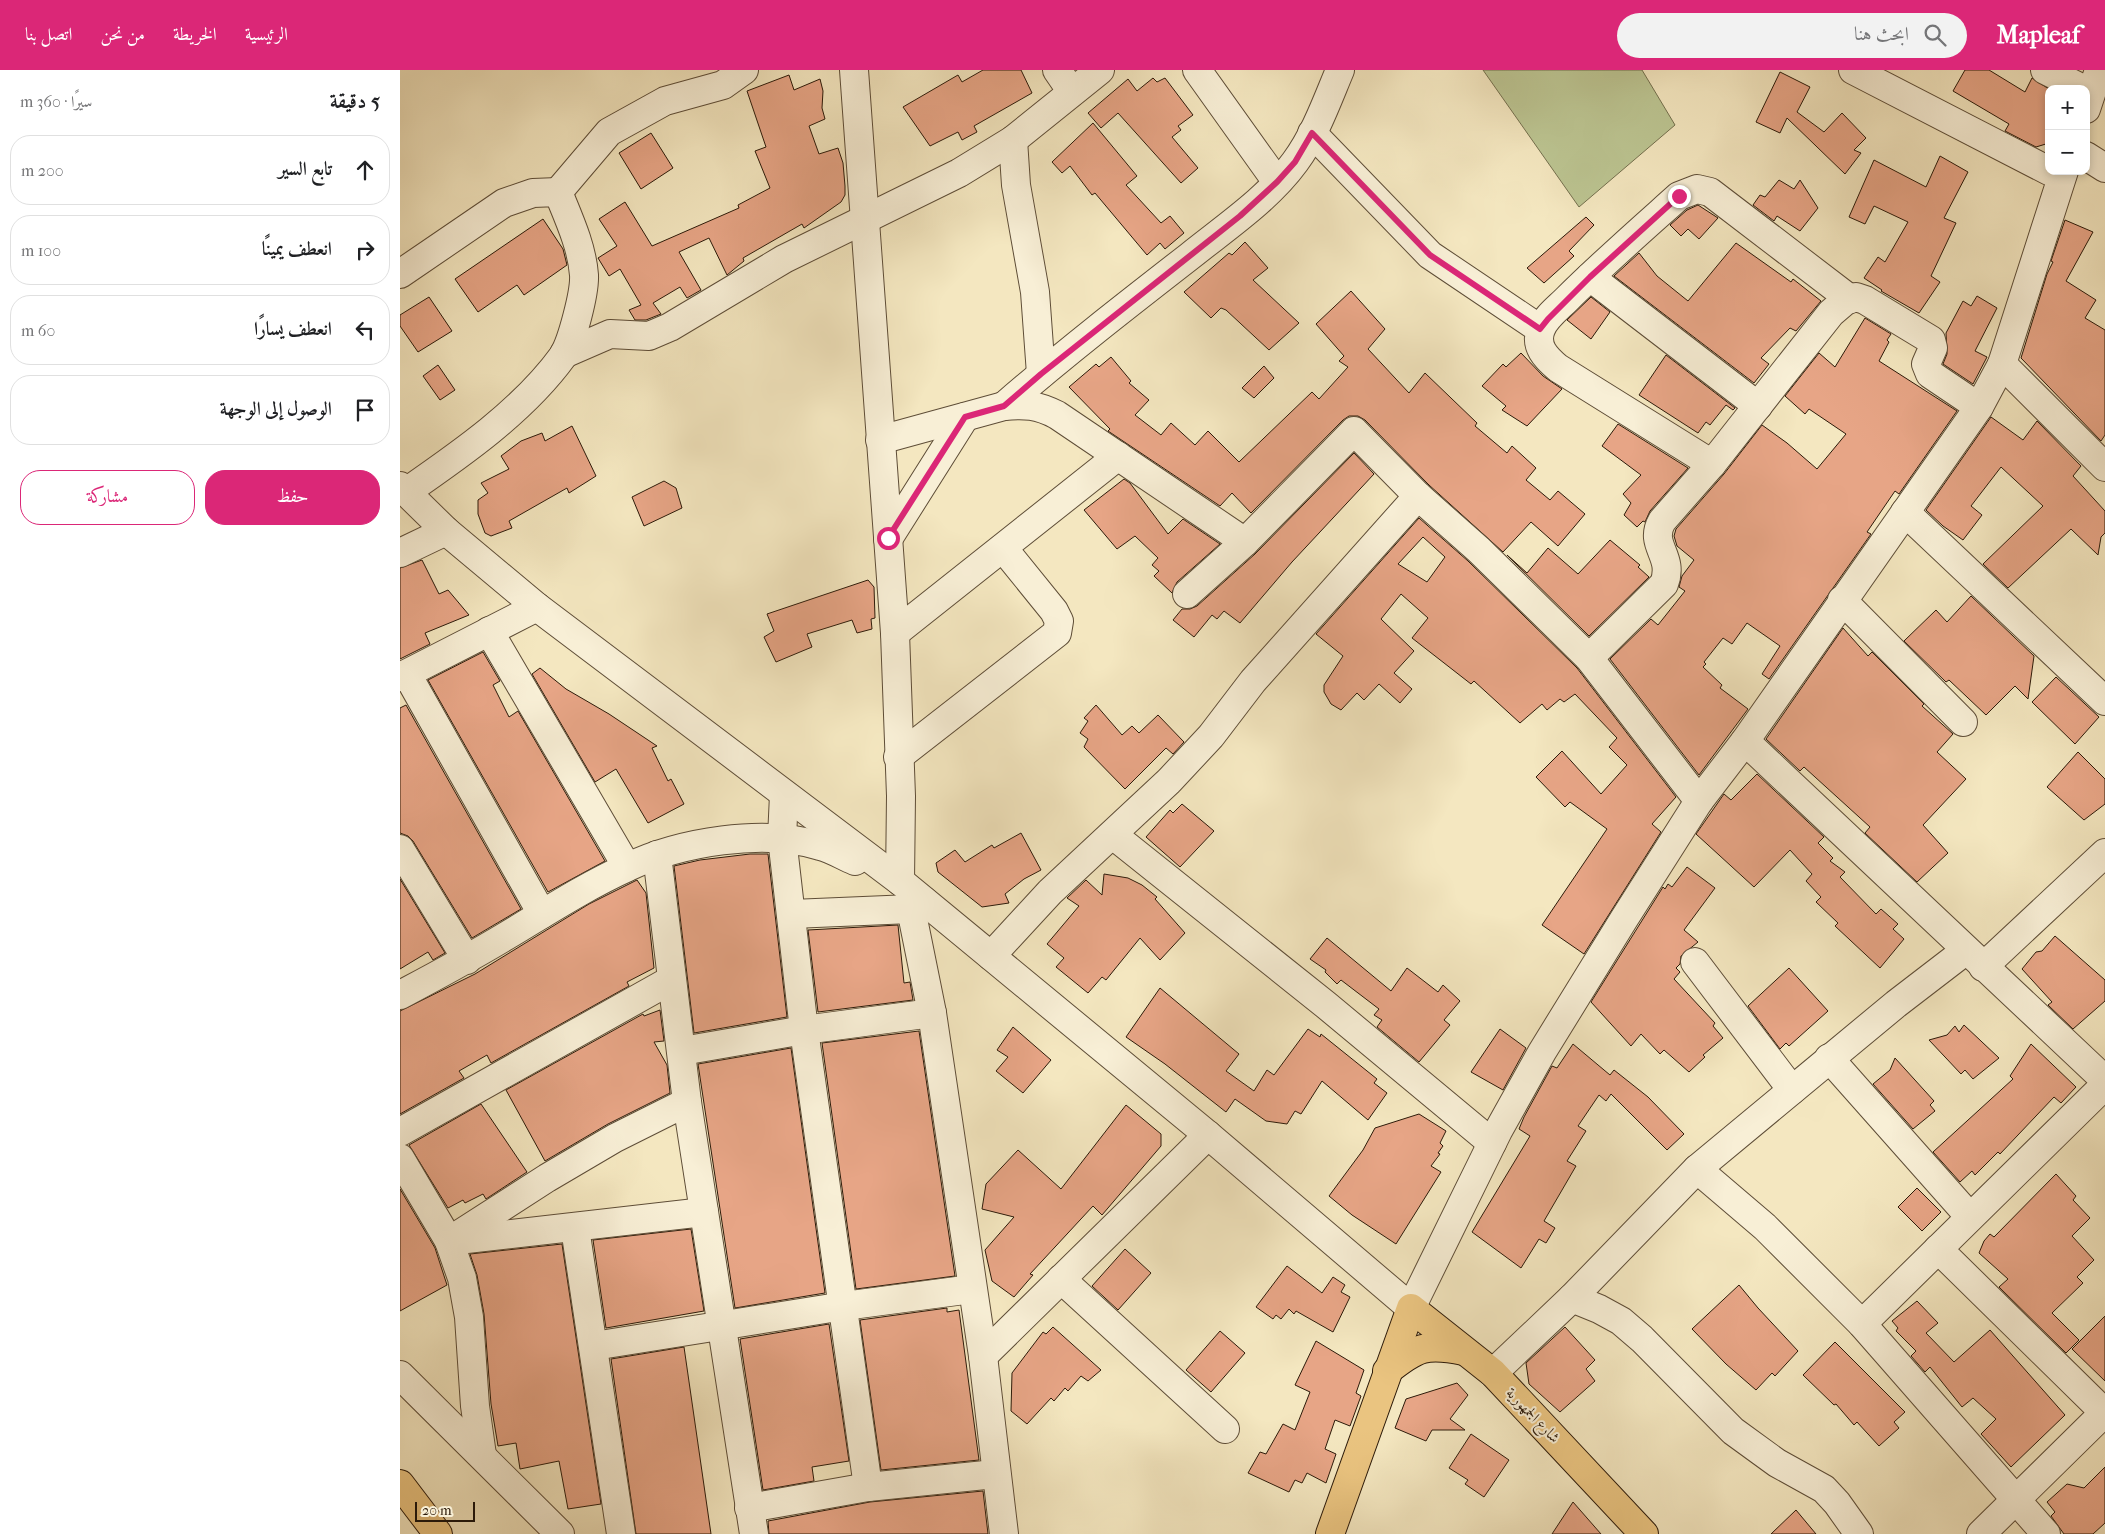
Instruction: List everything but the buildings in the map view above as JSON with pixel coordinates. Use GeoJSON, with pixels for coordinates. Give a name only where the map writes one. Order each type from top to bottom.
{"type":"FeatureCollection","features":[{"type":"Feature","properties":{"kind":"main road","name":"شارع الجمهورية"},"geometry":{"type":"LineString","coordinates":[[1411,1308],[1493,1373],[1644,1534]]}},
{"type":"Feature","properties":{"kind":"main road"},"geometry":{"type":"LineString","coordinates":[[1330,1534],[1411,1308]]}},
{"type":"Feature","properties":{"kind":"main road"},"geometry":{"type":"LineString","coordinates":[[1387,1371],[1411,1352],[1427,1347],[1443,1346],[1464,1351]]}},
{"type":"Feature","properties":{"kind":"main road"},"geometry":{"type":"LineString","coordinates":[[400,1484],[438,1534]]}},
{"type":"Feature","properties":{"kind":"street"},"geometry":{"type":"LineString","coordinates":[[400,274],[504,203],[533,193],[558,192],[608,132],[665,101],[723,85],[744,70]]}},
{"type":"Feature","properties":{"kind":"street"},"geometry":{"type":"LineString","coordinates":[[854,70],[863,219],[895,633],[898,757],[901,796],[900,881]]}},
{"type":"Feature","properties":{"kind":"street"},"geometry":{"type":"LineString","coordinates":[[1057,70],[1072,92]]}},
{"type":"Feature","properties":{"kind":"street"},"geometry":{"type":"LineString","coordinates":[[564,354],[610,334],[649,336],[670,327],[784,259],[959,173],[1013,140],[1100,70]]}},
{"type":"Feature","properties":{"kind":"street"},"geometry":{"type":"LineString","coordinates":[[1197,70],[1277,182]]}},
{"type":"Feature","properties":{"kind":"street"},"geometry":{"type":"LineString","coordinates":[[1004,406],[1041,374],[1240,216],[1277,182],[1295,162],[1312,133],[1340,70]]}},
{"type":"Feature","properties":{"kind":"street"},"geometry":{"type":"LineString","coordinates":[[1853,70],[2045,167]]}},
{"type":"Feature","properties":{"kind":"street"},"geometry":{"type":"LineString","coordinates":[[2045,70],[2078,85]]}},
{"type":"Feature","properties":{"kind":"street"},"geometry":{"type":"LineString","coordinates":[[1312,133],[1430,255],[1540,329]]}},
{"type":"Feature","properties":{"kind":"street"},"geometry":{"type":"LineString","coordinates":[[1013,140],[1016,185],[1035,292],[1041,374]]}},
{"type":"Feature","properties":{"kind":"street"},"geometry":{"type":"LineString","coordinates":[[2090,159],[2105,168]]}},
{"type":"Feature","properties":{"kind":"street"},"geometry":{"type":"LineString","coordinates":[[400,995],[467,960],[542,914],[627,867],[657,855],[700,844],[746,838],[782,838],[820,845],[856,861],[991,956],[1208,1135],[1411,1308],[1492,1143],[1542,1052],[1699,801],[1745,741],[1979,407],[2002,364],[2055,175]]}},
{"type":"Feature","properties":{"kind":"street"},"geometry":{"type":"LineString","coordinates":[[1712,464],[1558,368],[1544,356],[1539,344],[1540,329],[1548,319],[1590,277],[1679,196],[1697,188],[1710,192],[1850,299]]}},
{"type":"Feature","properties":{"kind":"street"},"geometry":{"type":"LineString","coordinates":[[558,192],[574,230],[584,275],[582,300],[564,354],[513,410],[468,448],[403,489],[446,531],[537,607],[900,881],[917,905],[983,1356],[995,1474],[1004,1534]]}},
{"type":"Feature","properties":{"kind":"street"},"geometry":{"type":"LineString","coordinates":[[1590,277],[1758,406]]}},
{"type":"Feature","properties":{"kind":"street"},"geometry":{"type":"LineString","coordinates":[[1589,658],[1664,584],[1668,574],[1668,563],[1658,540],[1657,531],[1662,521],[1712,464],[1831,313],[1850,299],[1856,297],[1865,300],[1931,340],[1934,344],[1926,364],[1930,374],[1979,407]]}},
{"type":"Feature","properties":{"kind":"street"},"geometry":{"type":"LineString","coordinates":[[2002,364],[2105,467]]}},
{"type":"Feature","properties":{"kind":"street"},"geometry":{"type":"LineString","coordinates":[[880,440],[1004,406],[1024,404],[1041,406],[1245,542]]}},
{"type":"Feature","properties":{"kind":"street"},"geometry":{"type":"LineString","coordinates":[[888,538],[965,417]]}},
{"type":"Feature","properties":{"kind":"street"},"geometry":{"type":"LineString","coordinates":[[1187,594],[1245,542],[1354,431],[1418,496],[1479,550],[1589,658],[1699,801]]}},
{"type":"Feature","properties":{"kind":"street"},"geometry":{"type":"LineString","coordinates":[[895,633],[1118,456]]}},
{"type":"Feature","properties":{"kind":"street"},"geometry":{"type":"LineString","coordinates":[[991,956],[1050,892],[1169,781],[1211,736],[1254,681],[1418,496]]}},
{"type":"Feature","properties":{"kind":"street"},"geometry":{"type":"LineString","coordinates":[[1905,512],[2105,700]]}},
{"type":"Feature","properties":{"kind":"street"},"geometry":{"type":"LineString","coordinates":[[400,553],[446,531]]}},
{"type":"Feature","properties":{"kind":"street"},"geometry":{"type":"LineString","coordinates":[[898,757],[1057,633],[1059,621],[1054,611],[1003,548]]}},
{"type":"Feature","properties":{"kind":"street"},"geometry":{"type":"LineString","coordinates":[[1842,600],[1963,722]]}},
{"type":"Feature","properties":{"kind":"street"},"geometry":{"type":"LineString","coordinates":[[537,607],[403,676],[542,914]]}},
{"type":"Feature","properties":{"kind":"street"},"geometry":{"type":"LineString","coordinates":[[489,631],[627,867]]}},
{"type":"Feature","properties":{"kind":"street"},"geometry":{"type":"LineString","coordinates":[[1745,741],[1974,959],[2105,1080]]}},
{"type":"Feature","properties":{"kind":"street"},"geometry":{"type":"LineString","coordinates":[[784,795],[782,838],[804,1030],[868,1487]]}},
{"type":"Feature","properties":{"kind":"street"},"geometry":{"type":"LineString","coordinates":[[1113,835],[1326,1005],[1492,1143]]}},
{"type":"Feature","properties":{"kind":"street"},"geometry":{"type":"LineString","coordinates":[[400,849],[467,960]]}},
{"type":"Feature","properties":{"kind":"street"},"geometry":{"type":"LineString","coordinates":[[1493,1373],[1572,1298],[1697,1169],[1829,1058],[1974,959],[2105,853]]}},
{"type":"Feature","properties":{"kind":"street"},"geometry":{"type":"LineString","coordinates":[[657,855],[687,1102],[754,1534]]}},
{"type":"Feature","properties":{"kind":"street"},"geometry":{"type":"LineString","coordinates":[[792,914],[917,905]]}},
{"type":"Feature","properties":{"kind":"street"},"geometry":{"type":"LineString","coordinates":[[1696,962],[1792,1090]]}},
{"type":"Feature","properties":{"kind":"street"},"geometry":{"type":"LineString","coordinates":[[400,1132],[671,980]]}},
{"type":"Feature","properties":{"kind":"street"},"geometry":{"type":"LineString","coordinates":[[682,1051],[804,1030],[932,1013]]}},
{"type":"Feature","properties":{"kind":"street"},"geometry":{"type":"LineString","coordinates":[[1829,1058],[1970,1217]]}},
{"type":"Feature","properties":{"kind":"street"},"geometry":{"type":"LineString","coordinates":[[1862,1324],[2105,1085]]}},
{"type":"Feature","properties":{"kind":"street"},"geometry":{"type":"LineString","coordinates":[[449,1241],[615,1138],[687,1102]]}},
{"type":"Feature","properties":{"kind":"street"},"geometry":{"type":"LineString","coordinates":[[983,1356],[1208,1135]]}},
{"type":"Feature","properties":{"kind":"street"},"geometry":{"type":"LineString","coordinates":[[400,1158],[449,1241],[462,1278],[469,1317],[475,1406],[482,1455]]}},
{"type":"Feature","properties":{"kind":"street"},"geometry":{"type":"LineString","coordinates":[[1697,1169],[1765,1227],[1862,1324],[2046,1534]]}},
{"type":"Feature","properties":{"kind":"street"},"geometry":{"type":"LineString","coordinates":[[449,1241],[704,1212]]}},
{"type":"Feature","properties":{"kind":"street"},"geometry":{"type":"LineString","coordinates":[[576,1228],[621,1534]]}},
{"type":"Feature","properties":{"kind":"street"},"geometry":{"type":"LineString","coordinates":[[1938,1248],[2105,1412],[1981,1534]]}},
{"type":"Feature","properties":{"kind":"street"},"geometry":{"type":"LineString","coordinates":[[1061,1279],[1225,1429]]}},
{"type":"Feature","properties":{"kind":"street"},"geometry":{"type":"LineString","coordinates":[[594,1346],[844,1306],[972,1289]]}},
{"type":"Feature","properties":{"kind":"street"},"geometry":{"type":"LineString","coordinates":[[1572,1298],[1599,1309],[1621,1322],[1642,1339],[1733,1431],[1777,1463],[1824,1489],[1837,1502],[1859,1534]]}},
{"type":"Feature","properties":{"kind":"street"},"geometry":{"type":"LineString","coordinates":[[400,1375],[560,1534]]}},
{"type":"Feature","properties":{"kind":"street"},"geometry":{"type":"LineString","coordinates":[[749,1508],[868,1487],[995,1474]]}},
{"type":"Feature","properties":{"kind":"green space"},"geometry":{"type":"Polygon","coordinates":[[[1483,70],[1642,70],[1675,125],[1579,207],[1483,70]]]}},
{"type":"Feature","properties":{"kind":"route"},"geometry":{"type":"LineString","coordinates":[[888,538],[965,417],[1004,406],[1041,374],[1240,216],[1277,182],[1295,162],[1312,133],[1430,255],[1540,329],[1590,277],[1679,196]]}}]}
